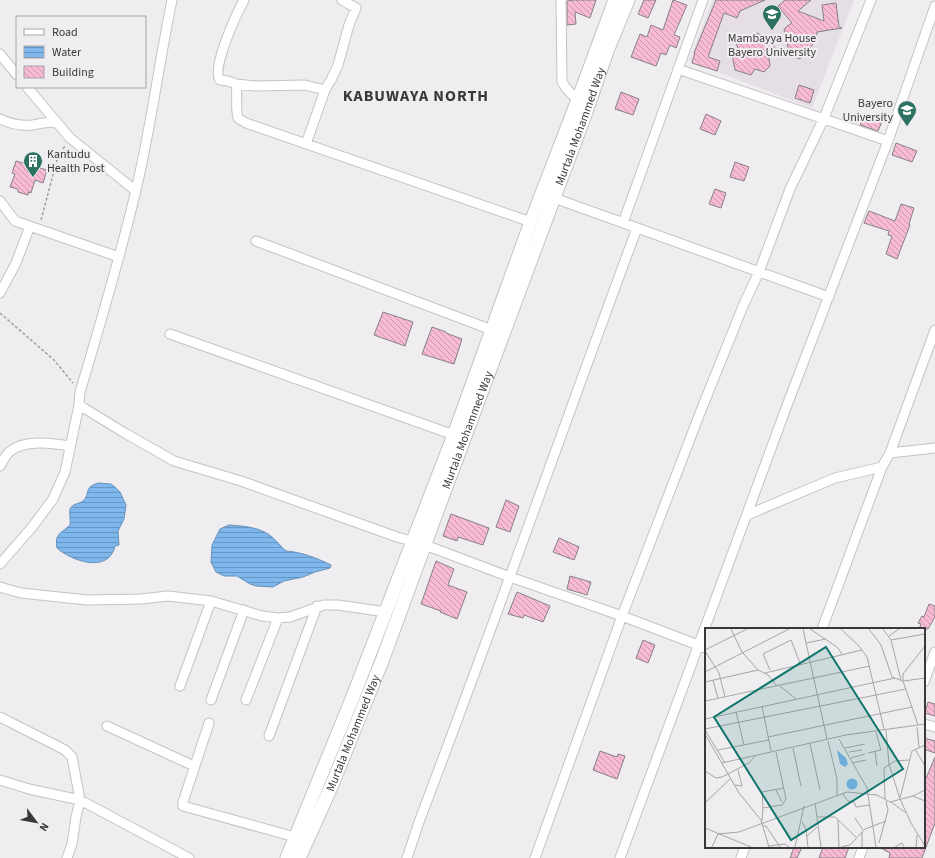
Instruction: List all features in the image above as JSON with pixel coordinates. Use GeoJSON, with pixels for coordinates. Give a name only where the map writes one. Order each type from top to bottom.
{"type":"FeatureCollection","features":[{"type":"Feature","properties":{"kind":"main road","name":"Murtala Mohammed Way"},"geometry":{"type":"LineString","coordinates":[[299,858],[331,787],[382,662],[418,543],[454,435],[531,222],[615,0]]}},
{"type":"Feature","properties":{"kind":"main road","name":"Murtala Mohammed Way"},"geometry":{"type":"LineString","coordinates":[[287,858],[320,780],[386,612],[418,543],[554,198],[607,51],[628,0]]}},
{"type":"Feature","properties":{"kind":"street"},"geometry":{"type":"LineString","coordinates":[[0,564],[33,526],[53,499],[65,472],[79,404],[80,392],[119,257],[136,191],[172,0]]}},
{"type":"Feature","properties":{"kind":"street"},"geometry":{"type":"LineString","coordinates":[[244,0],[234,18],[221,54],[217,72],[217,76],[220,80],[236,84],[257,86],[305,85],[325,90]]}},
{"type":"Feature","properties":{"kind":"street"},"geometry":{"type":"LineString","coordinates":[[306,144],[325,90],[338,65],[349,25],[356,8],[342,0]]}},
{"type":"Feature","properties":{"kind":"street"},"geometry":{"type":"LineString","coordinates":[[561,0],[562,82],[578,101]]}},
{"type":"Feature","properties":{"kind":"street"},"geometry":{"type":"LineString","coordinates":[[623,223],[703,0]]}},
{"type":"Feature","properties":{"kind":"street"},"geometry":{"type":"LineString","coordinates":[[535,858],[622,616],[700,413],[743,306],[759,272],[790,189],[824,118],[871,0]]}},
{"type":"Feature","properties":{"kind":"street"},"geometry":{"type":"LineString","coordinates":[[708,628],[747,515],[786,408],[888,141],[935,6]]}},
{"type":"Feature","properties":{"kind":"street"},"geometry":{"type":"LineString","coordinates":[[0,54],[16,74]]}},
{"type":"Feature","properties":{"kind":"street"},"geometry":{"type":"LineString","coordinates":[[678,69],[888,141]]}},
{"type":"Feature","properties":{"kind":"street"},"geometry":{"type":"LineString","coordinates":[[236,84],[238,93],[236,109],[238,118],[246,123],[531,222]]}},
{"type":"Feature","properties":{"kind":"street"},"geometry":{"type":"LineString","coordinates":[[28,88],[70,138],[136,191]]}},
{"type":"Feature","properties":{"kind":"street"},"geometry":{"type":"LineString","coordinates":[[0,119],[7,122],[31,126],[46,121],[57,123]]}},
{"type":"Feature","properties":{"kind":"street"},"geometry":{"type":"LineString","coordinates":[[554,198],[829,297]]}},
{"type":"Feature","properties":{"kind":"street"},"geometry":{"type":"LineString","coordinates":[[0,201],[15,221],[119,257]]}},
{"type":"Feature","properties":{"kind":"street"},"geometry":{"type":"LineString","coordinates":[[0,292],[35,227]]}},
{"type":"Feature","properties":{"kind":"street"},"geometry":{"type":"LineString","coordinates":[[407,858],[418,822],[510,577],[572,402],[637,228]]}},
{"type":"Feature","properties":{"kind":"street"},"geometry":{"type":"LineString","coordinates":[[256,241],[492,330]]}},
{"type":"Feature","properties":{"kind":"street"},"geometry":{"type":"LineString","coordinates":[[822,628],[882,466],[890,453],[935,330]]}},
{"type":"Feature","properties":{"kind":"street"},"geometry":{"type":"LineString","coordinates":[[170,334],[454,435]]}},
{"type":"Feature","properties":{"kind":"street"},"geometry":{"type":"LineString","coordinates":[[79,404],[123,432],[174,461],[241,481],[397,537],[418,543],[622,616],[702,647],[620,858]]}},
{"type":"Feature","properties":{"kind":"street"},"geometry":{"type":"LineString","coordinates":[[0,466],[8,453],[16,448],[30,444],[48,442],[70,446]]}},
{"type":"Feature","properties":{"kind":"street"},"geometry":{"type":"LineString","coordinates":[[890,453],[935,448]]}},
{"type":"Feature","properties":{"kind":"street"},"geometry":{"type":"LineString","coordinates":[[747,515],[835,478],[882,466]]}},
{"type":"Feature","properties":{"kind":"street"},"geometry":{"type":"LineString","coordinates":[[0,587],[21,593],[87,600],[141,599],[168,596],[211,601],[262,616],[278,618],[290,617],[324,604],[386,612]]}},
{"type":"Feature","properties":{"kind":"street"},"geometry":{"type":"LineString","coordinates":[[180,686],[211,601]]}},
{"type":"Feature","properties":{"kind":"street"},"geometry":{"type":"LineString","coordinates":[[269,736],[317,606]]}},
{"type":"Feature","properties":{"kind":"street"},"geometry":{"type":"LineString","coordinates":[[212,700],[244,610]]}},
{"type":"Feature","properties":{"kind":"street"},"geometry":{"type":"LineString","coordinates":[[246,700],[278,618]]}},
{"type":"Feature","properties":{"kind":"street"},"geometry":{"type":"LineString","coordinates":[[925,679],[934,656]]}},
{"type":"Feature","properties":{"kind":"street"},"geometry":{"type":"LineString","coordinates":[[0,717],[65,750],[72,757],[80,800],[72,844],[67,858]]}},
{"type":"Feature","properties":{"kind":"street"},"geometry":{"type":"LineString","coordinates":[[209,723],[194,766],[183,806],[295,837]]}},
{"type":"Feature","properties":{"kind":"street"},"geometry":{"type":"LineString","coordinates":[[925,724],[935,727]]}},
{"type":"Feature","properties":{"kind":"street"},"geometry":{"type":"LineString","coordinates":[[107,726],[194,766]]}},
{"type":"Feature","properties":{"kind":"street"},"geometry":{"type":"LineString","coordinates":[[0,780],[29,789],[80,800],[189,858]]}},
{"type":"Feature","properties":{"kind":"street"},"geometry":{"type":"LineString","coordinates":[[741,858],[745,848]]}},
{"type":"Feature","properties":{"kind":"street"},"geometry":{"type":"LineString","coordinates":[[859,858],[863,848]]}},
{"type":"Feature","properties":{"kind":"path"},"geometry":{"type":"LineString","coordinates":[[35,227],[58,156],[70,138]]}},
{"type":"Feature","properties":{"kind":"path"},"geometry":{"type":"LineString","coordinates":[[0,312],[54,360],[80,392]]}},
{"type":"Feature","properties":{"kind":"shaded area","name":"Mambayya House Bayero University"},"geometry":{"type":"Polygon","coordinates":[[[713,0],[854,0],[812,108],[689,61],[713,0]]]}},
{"type":"Feature","properties":{"kind":"water"},"geometry":{"type":"Polygon","coordinates":[[[98,483],[111,484],[120,492],[126,505],[124,519],[118,531],[119,545],[115,546],[111,555],[105,560],[89,562],[63,553],[57,548],[56,543],[59,534],[70,525],[71,507],[83,501],[87,496],[90,487],[98,483]]]}},
{"type":"Feature","properties":{"kind":"water"},"geometry":{"type":"Polygon","coordinates":[[[229,525],[263,531],[272,537],[286,551],[315,558],[331,565],[330,568],[303,577],[284,581],[273,587],[256,586],[237,576],[224,576],[216,572],[211,562],[212,545],[220,529],[229,525]]]}},
{"type":"Feature","properties":{"kind":"building"},"geometry":{"type":"Polygon","coordinates":[[[596,0],[590,18],[575,12],[576,24],[567,25],[567,1],[596,0]]]}},
{"type":"Feature","properties":{"kind":"building"},"geometry":{"type":"Polygon","coordinates":[[[644,0],[656,0],[648,18],[638,14],[644,0]]]}},
{"type":"Feature","properties":{"kind":"building"},"geometry":{"type":"Polygon","coordinates":[[[673,0],[687,5],[674,35],[680,37],[676,48],[670,45],[666,55],[661,53],[656,66],[631,57],[640,34],[647,37],[651,25],[663,30],[673,0]]]}},
{"type":"Feature","properties":{"kind":"building"},"geometry":{"type":"Polygon","coordinates":[[[716,0],[765,0],[740,11],[737,18],[724,13],[708,57],[720,61],[717,71],[692,63],[694,53],[716,0]]]}},
{"type":"Feature","properties":{"kind":"building"},"geometry":{"type":"Polygon","coordinates":[[[785,0],[811,0],[798,11],[824,21],[822,5],[836,3],[839,27],[842,28],[817,32],[816,41],[800,59],[790,55],[784,30],[792,23],[778,6],[785,0]]]}},
{"type":"Feature","properties":{"kind":"building"},"geometry":{"type":"Polygon","coordinates":[[[756,33],[765,36],[767,43],[774,46],[775,54],[769,58],[770,66],[764,72],[755,69],[751,75],[735,70],[732,54],[738,48],[736,43],[742,37],[751,39],[756,33]]]}},
{"type":"Feature","properties":{"kind":"building"},"geometry":{"type":"Polygon","coordinates":[[[799,85],[814,90],[810,103],[795,98],[799,85]]]}},
{"type":"Feature","properties":{"kind":"building"},"geometry":{"type":"Polygon","coordinates":[[[621,92],[639,99],[633,115],[615,109],[621,92]]]}},
{"type":"Feature","properties":{"kind":"building"},"geometry":{"type":"Polygon","coordinates":[[[706,114],[721,121],[715,135],[700,129],[706,114]]]}},
{"type":"Feature","properties":{"kind":"building"},"geometry":{"type":"Polygon","coordinates":[[[875,117],[883,119],[878,131],[860,125],[863,119],[873,122],[875,117]]]}},
{"type":"Feature","properties":{"kind":"building"},"geometry":{"type":"Polygon","coordinates":[[[896,143],[917,151],[912,162],[892,155],[896,143]]]}},
{"type":"Feature","properties":{"kind":"building","name":"Kantudu Health Post"},"geometry":{"type":"Polygon","coordinates":[[[16,161],[47,170],[43,183],[35,180],[31,193],[28,192],[28,195],[18,192],[18,189],[10,187],[15,174],[12,173],[16,161]]]}},
{"type":"Feature","properties":{"kind":"building"},"geometry":{"type":"Polygon","coordinates":[[[735,162],[749,167],[744,181],[730,177],[735,162]]]}},
{"type":"Feature","properties":{"kind":"building"},"geometry":{"type":"Polygon","coordinates":[[[715,189],[726,193],[721,208],[709,204],[715,189]]]}},
{"type":"Feature","properties":{"kind":"building"},"geometry":{"type":"Polygon","coordinates":[[[901,204],[914,208],[909,224],[910,225],[897,259],[886,254],[892,236],[888,235],[889,231],[864,223],[869,211],[895,221],[901,204]]]}},
{"type":"Feature","properties":{"kind":"building"},"geometry":{"type":"Polygon","coordinates":[[[383,312],[413,322],[405,346],[374,335],[383,312]]]}},
{"type":"Feature","properties":{"kind":"building"},"geometry":{"type":"Polygon","coordinates":[[[432,327],[462,339],[454,364],[422,354],[432,327]]]}},
{"type":"Feature","properties":{"kind":"building"},"geometry":{"type":"Polygon","coordinates":[[[506,500],[519,506],[510,532],[496,527],[506,500]]]}},
{"type":"Feature","properties":{"kind":"building"},"geometry":{"type":"Polygon","coordinates":[[[451,514],[489,528],[483,545],[458,537],[457,541],[443,536],[451,514]]]}},
{"type":"Feature","properties":{"kind":"building"},"geometry":{"type":"Polygon","coordinates":[[[559,538],[579,547],[574,560],[553,552],[559,538]]]}},
{"type":"Feature","properties":{"kind":"building"},"geometry":{"type":"Polygon","coordinates":[[[436,561],[454,569],[448,585],[467,592],[457,619],[440,612],[441,611],[421,604],[436,561]]]}},
{"type":"Feature","properties":{"kind":"building"},"geometry":{"type":"Polygon","coordinates":[[[570,576],[591,582],[587,595],[567,589],[570,576]]]}},
{"type":"Feature","properties":{"kind":"building"},"geometry":{"type":"Polygon","coordinates":[[[517,592],[550,606],[543,622],[524,615],[523,618],[508,614],[517,592]]]}},
{"type":"Feature","properties":{"kind":"building"},"geometry":{"type":"Polygon","coordinates":[[[929,604],[935,606],[935,617],[928,629],[919,628],[921,624],[918,623],[922,616],[924,617],[929,604]]]}},
{"type":"Feature","properties":{"kind":"building"},"geometry":{"type":"Polygon","coordinates":[[[643,640],[655,645],[648,663],[636,658],[643,640]]]}},
{"type":"Feature","properties":{"kind":"building"},"geometry":{"type":"Polygon","coordinates":[[[928,702],[935,704],[935,716],[925,713],[928,702]]]}},
{"type":"Feature","properties":{"kind":"building"},"geometry":{"type":"Polygon","coordinates":[[[925,738],[935,741],[935,753],[925,749],[925,738]]]}},
{"type":"Feature","properties":{"kind":"building"},"geometry":{"type":"Polygon","coordinates":[[[600,751],[617,757],[618,754],[625,756],[617,779],[593,770],[600,751]]]}},
{"type":"Feature","properties":{"kind":"building"},"geometry":{"type":"Polygon","coordinates":[[[935,757],[935,823],[922,858],[889,858],[890,853],[881,848],[925,848],[925,781],[935,757]]]}},
{"type":"Feature","properties":{"kind":"building"},"geometry":{"type":"Polygon","coordinates":[[[794,848],[802,848],[797,858],[790,858],[794,848]]]}},
{"type":"Feature","properties":{"kind":"building"},"geometry":{"type":"Polygon","coordinates":[[[823,848],[849,848],[845,858],[819,858],[823,848]]]}},
{"type":"Feature","properties":{"kind":"place","name":"Mambayya House Bayero University"},"geometry":{"type":"Point","coordinates":[772,31]}},
{"type":"Feature","properties":{"kind":"place","name":"Bayero University"},"geometry":{"type":"Point","coordinates":[907,127]}},
{"type":"Feature","properties":{"kind":"place","name":"Kantudu Health Post"},"geometry":{"type":"Point","coordinates":[33,178]}},
{"type":"Feature","properties":{"kind":"district","name":"KABUWAYA NORTH"},"geometry":{"type":"Point","coordinates":[416,95]}}]}
